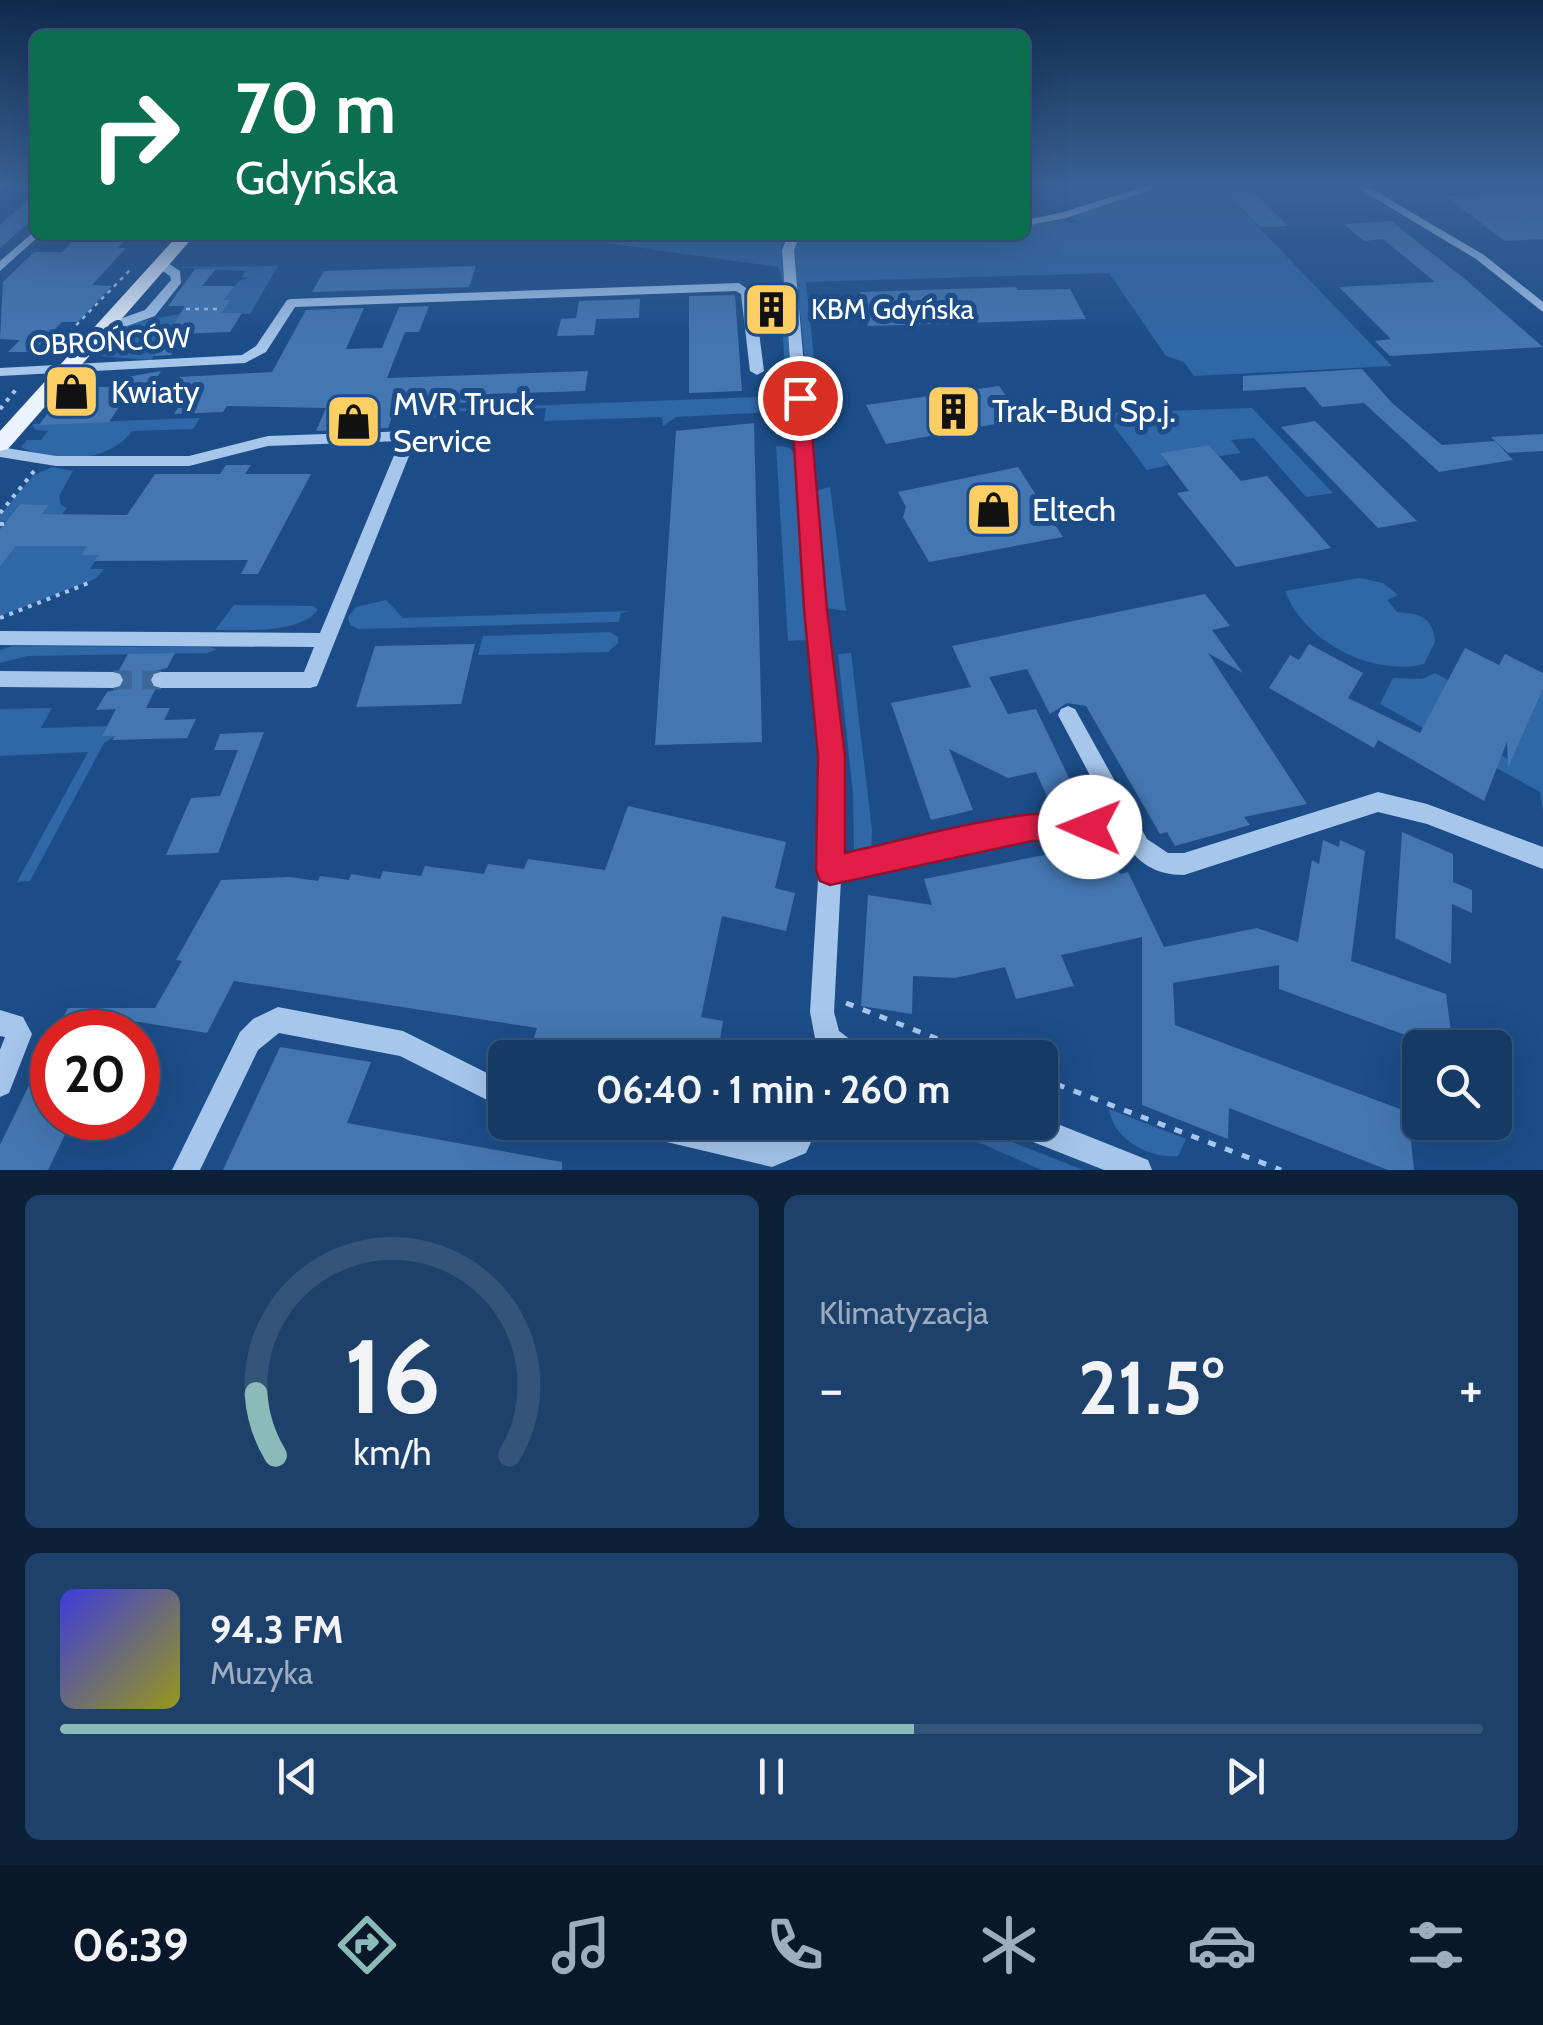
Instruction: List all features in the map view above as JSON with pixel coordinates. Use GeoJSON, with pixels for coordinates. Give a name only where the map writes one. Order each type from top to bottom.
{"type":"FeatureCollection","features":[{"type":"Feature","properties":{"kind":"main road"},"geometry":{"type":"LineString","coordinates":[[0,422],[42,365],[166,240]]}},
{"type":"Feature","properties":{"kind":"main road"},"geometry":{"type":"LineString","coordinates":[[0,448],[183,240]]}},
{"type":"Feature","properties":{"kind":"street"},"geometry":{"type":"LineString","coordinates":[[0,267],[29,240]]}},
{"type":"Feature","properties":{"kind":"street"},"geometry":{"type":"LineString","coordinates":[[794,240],[788,250],[816,609],[832,756],[823,1040]]}},
{"type":"Feature","properties":{"kind":"street"},"geometry":{"type":"LineString","coordinates":[[1452,240],[1543,308]]}},
{"type":"Feature","properties":{"kind":"street","name":"OBROŃCÓW"},"geometry":{"type":"LineString","coordinates":[[0,372],[42,365],[70,368],[244,360],[258,352],[291,303],[739,288],[746,292],[752,328]]}},
{"type":"Feature","properties":{"kind":"street"},"geometry":{"type":"LineString","coordinates":[[757,371],[752,328],[795,327]]}},
{"type":"Feature","properties":{"kind":"street"},"geometry":{"type":"LineString","coordinates":[[0,448],[44,460],[189,461],[268,441],[410,436],[310,680],[161,680]]}},
{"type":"Feature","properties":{"kind":"street"},"geometry":{"type":"LineString","coordinates":[[0,638],[326,640]]}},
{"type":"Feature","properties":{"kind":"street"},"geometry":{"type":"LineString","coordinates":[[0,680],[113,680]]}},
{"type":"Feature","properties":{"kind":"street"},"geometry":{"type":"LineString","coordinates":[[1068,715],[1146,855],[1174,865],[1378,802],[1427,814],[1543,858]]}},
{"type":"Feature","properties":{"kind":"street"},"geometry":{"type":"LineString","coordinates":[[830,870],[1032,828],[1129,828]]}},
{"type":"Feature","properties":{"kind":"street"},"geometry":{"type":"LineString","coordinates":[[186,1170],[250,1042],[262,1028],[278,1020],[404,1044],[488,1087]]}},
{"type":"Feature","properties":{"kind":"street"},"geometry":{"type":"LineString","coordinates":[[0,1023],[14,1026],[19,1034],[0,1084]]}},
{"type":"Feature","properties":{"kind":"street"},"geometry":{"type":"LineString","coordinates":[[1058,1138],[1138,1170]]}},
{"type":"Feature","properties":{"kind":"street"},"geometry":{"type":"LineString","coordinates":[[715,1140],[772,1153],[798,1140]]}},
{"type":"Feature","properties":{"kind":"path"},"geometry":{"type":"LineString","coordinates":[[42,365],[136,263]]}},
{"type":"Feature","properties":{"kind":"path"},"geometry":{"type":"LineString","coordinates":[[186,309],[222,310]]}},
{"type":"Feature","properties":{"kind":"path"},"geometry":{"type":"LineString","coordinates":[[0,410],[19,388],[14,381]]}},
{"type":"Feature","properties":{"kind":"path"},"geometry":{"type":"LineString","coordinates":[[0,513],[44,460]]}},
{"type":"Feature","properties":{"kind":"path"},"geometry":{"type":"LineString","coordinates":[[0,618],[92,582]]}},
{"type":"Feature","properties":{"kind":"path"},"geometry":{"type":"LineString","coordinates":[[822,993],[941,1040]]}},
{"type":"Feature","properties":{"kind":"path"},"geometry":{"type":"LineString","coordinates":[[1058,1085],[1281,1170]]}},
{"type":"Feature","properties":{"kind":"shaded area"},"geometry":{"type":"Polygon","coordinates":[[[585,240],[784,240],[781,247],[788,321],[782,322],[783,282],[778,267],[585,240]]]}},
{"type":"Feature","properties":{"kind":"shaded area"},"geometry":{"type":"Polygon","coordinates":[[[799,240],[1270,240],[1392,366],[1194,376],[1184,362],[1166,356],[1109,273],[806,282],[818,394],[808,390],[794,251],[799,240]]]}},
{"type":"Feature","properties":{"kind":"shaded area"},"geometry":{"type":"Polygon","coordinates":[[[278,266],[250,314],[199,313],[223,310],[230,301],[224,300],[239,281],[249,278],[242,277],[245,271],[172,267],[278,266]]]}},
{"type":"Feature","properties":{"kind":"shaded area"},"geometry":{"type":"Polygon","coordinates":[[[185,313],[151,360],[99,356],[121,325],[185,313]]]}},
{"type":"Feature","properties":{"kind":"shaded area"},"geometry":{"type":"Polygon","coordinates":[[[783,336],[789,336],[794,427],[790,434],[776,435],[774,412],[676,417],[663,426],[662,417],[544,421],[546,408],[440,412],[437,418],[415,418],[419,410],[786,396],[783,336]]]}},
{"type":"Feature","properties":{"kind":"shaded area"},"geometry":{"type":"Polygon","coordinates":[[[1252,408],[1333,493],[1306,497],[1254,438],[1231,440],[1241,453],[1219,456],[1209,445],[1161,453],[1168,465],[1147,470],[1104,413],[1252,408]]]}},
{"type":"Feature","properties":{"kind":"shaded area"},"geometry":{"type":"Polygon","coordinates":[[[200,418],[193,429],[132,431],[122,442],[96,455],[65,458],[21,447],[27,440],[41,440],[48,431],[35,430],[32,424],[200,418]]]}},
{"type":"Feature","properties":{"kind":"shaded area"},"geometry":{"type":"Polygon","coordinates":[[[776,446],[788,447],[795,454],[808,640],[788,641],[776,446]]]}},
{"type":"Feature","properties":{"kind":"shaded area"},"geometry":{"type":"Polygon","coordinates":[[[52,467],[73,471],[59,496],[61,505],[67,508],[62,514],[42,514],[48,505],[20,504],[6,521],[0,522],[0,515],[34,475],[52,467]]]}},
{"type":"Feature","properties":{"kind":"shaded area"},"geometry":{"type":"Polygon","coordinates":[[[830,487],[846,611],[827,608],[815,491],[830,487]]]}},
{"type":"Feature","properties":{"kind":"shaded area"},"geometry":{"type":"Polygon","coordinates":[[[16,546],[87,546],[99,555],[90,569],[104,569],[95,579],[0,616],[0,567],[16,546]]]}},
{"type":"Feature","properties":{"kind":"shaded area"},"geometry":{"type":"Polygon","coordinates":[[[1360,578],[1383,583],[1398,595],[1387,600],[1397,612],[1428,622],[1435,642],[1424,664],[1383,665],[1342,652],[1308,626],[1285,591],[1360,578]]]}},
{"type":"Feature","properties":{"kind":"shaded area"},"geometry":{"type":"Polygon","coordinates":[[[386,600],[403,618],[631,611],[621,613],[619,622],[359,629],[350,625],[348,617],[356,607],[386,600]]]}},
{"type":"Feature","properties":{"kind":"shaded area"},"geometry":{"type":"Polygon","coordinates":[[[234,605],[314,606],[318,610],[309,618],[284,627],[215,630],[234,605]]]}},
{"type":"Feature","properties":{"kind":"shaded area"},"geometry":{"type":"Polygon","coordinates":[[[610,632],[618,637],[618,643],[608,652],[478,655],[483,636],[610,632]]]}},
{"type":"Feature","properties":{"kind":"shaded area"},"geometry":{"type":"Polygon","coordinates":[[[13,646],[217,649],[208,653],[27,656],[0,663],[0,650],[13,646]]]}},
{"type":"Feature","properties":{"kind":"shaded area"},"geometry":{"type":"Polygon","coordinates":[[[851,653],[872,830],[871,853],[854,854],[853,794],[838,654],[851,653]]]}},
{"type":"Feature","properties":{"kind":"shaded area"},"geometry":{"type":"Polygon","coordinates":[[[1435,673],[1448,680],[1490,748],[1511,761],[1543,689],[1543,810],[1540,792],[1380,704],[1393,678],[1422,679],[1435,673]]]}},
{"type":"Feature","properties":{"kind":"shaded area"},"geometry":{"type":"Polygon","coordinates":[[[52,708],[41,728],[107,726],[102,736],[115,736],[104,743],[30,881],[17,882],[88,752],[0,756],[0,709],[52,708]]]}},
{"type":"Feature","properties":{"kind":"shaded area"},"geometry":{"type":"Polygon","coordinates":[[[1109,1109],[1186,1139],[1178,1156],[1156,1154],[1134,1145],[1117,1129],[1109,1109]]]}},
{"type":"Feature","properties":{"kind":"shaded area"},"geometry":{"type":"Polygon","coordinates":[[[973,1140],[1007,1140],[1083,1170],[1042,1170],[973,1140]]]}},
{"type":"Feature","properties":{"kind":"building"},"geometry":{"type":"Polygon","coordinates":[[[126,240],[118,248],[126,248],[92,285],[112,286],[78,322],[62,322],[32,352],[8,352],[20,340],[0,339],[3,282],[34,252],[62,252],[72,242],[126,240]]]}},
{"type":"Feature","properties":{"kind":"building"},"geometry":{"type":"Polygon","coordinates":[[[1384,240],[1415,240],[1543,347],[1390,356],[1375,341],[1391,339],[1339,287],[1435,282],[1384,240]]]}},
{"type":"Feature","properties":{"kind":"building"},"geometry":{"type":"Polygon","coordinates":[[[476,266],[469,287],[312,292],[324,271],[476,266]]]}},
{"type":"Feature","properties":{"kind":"building"},"geometry":{"type":"Polygon","coordinates":[[[195,269],[216,269],[202,286],[235,286],[224,300],[231,300],[221,313],[242,313],[230,332],[174,334],[181,339],[171,355],[154,356],[185,306],[168,306],[195,269]]]}},
{"type":"Feature","properties":{"kind":"building"},"geometry":{"type":"Polygon","coordinates":[[[1070,289],[1086,319],[868,326],[860,292],[1070,289]]]}},
{"type":"Feature","properties":{"kind":"building"},"geometry":{"type":"Polygon","coordinates":[[[735,295],[742,391],[689,393],[689,296],[735,295]]]}},
{"type":"Feature","properties":{"kind":"building"},"geometry":{"type":"Polygon","coordinates":[[[640,299],[639,318],[596,319],[594,335],[557,336],[561,319],[576,318],[579,301],[640,299]]]}},
{"type":"Feature","properties":{"kind":"building"},"geometry":{"type":"Polygon","coordinates":[[[429,306],[419,332],[405,332],[387,378],[588,371],[585,391],[490,394],[487,402],[396,405],[388,428],[316,431],[326,408],[227,406],[223,412],[174,414],[185,397],[168,398],[180,377],[272,372],[306,310],[364,308],[346,349],[382,348],[399,307],[429,306]]]}},
{"type":"Feature","properties":{"kind":"building"},"geometry":{"type":"Polygon","coordinates":[[[1362,369],[1392,403],[1442,445],[1495,441],[1513,460],[1439,472],[1364,403],[1322,407],[1305,387],[1243,391],[1243,376],[1362,369]]]}},
{"type":"Feature","properties":{"kind":"building"},"geometry":{"type":"Polygon","coordinates":[[[161,371],[148,391],[129,392],[109,422],[39,425],[67,387],[110,387],[116,379],[161,371]]]}},
{"type":"Feature","properties":{"kind":"building","name":"Trak-Bud Sp.j."},"geometry":{"type":"Polygon","coordinates":[[[999,386],[1022,419],[886,444],[866,405],[999,386]]]}},
{"type":"Feature","properties":{"kind":"building"},"geometry":{"type":"Polygon","coordinates":[[[1315,421],[1417,521],[1378,528],[1281,427],[1315,421]]]}},
{"type":"Feature","properties":{"kind":"building"},"geometry":{"type":"Polygon","coordinates":[[[754,423],[762,742],[655,745],[676,431],[754,423]]]}},
{"type":"Feature","properties":{"kind":"building"},"geometry":{"type":"Polygon","coordinates":[[[1543,434],[1543,451],[1508,453],[1491,437],[1543,434]]]}},
{"type":"Feature","properties":{"kind":"building"},"geometry":{"type":"Polygon","coordinates":[[[1209,445],[1241,481],[1267,476],[1331,548],[1236,567],[1177,493],[1189,491],[1160,453],[1209,445]]]}},
{"type":"Feature","properties":{"kind":"building"},"geometry":{"type":"Polygon","coordinates":[[[226,465],[251,465],[245,474],[311,474],[258,574],[241,574],[248,560],[94,561],[99,555],[81,555],[87,546],[16,546],[0,567],[0,529],[20,504],[49,505],[42,514],[127,515],[155,474],[220,474],[226,465]]]}},
{"type":"Feature","properties":{"kind":"building","name":"Eltech"},"geometry":{"type":"Polygon","coordinates":[[[1018,467],[1063,537],[929,562],[903,517],[906,507],[898,492],[1018,467]]]}},
{"type":"Feature","properties":{"kind":"building"},"geometry":{"type":"Polygon","coordinates":[[[1205,594],[1230,626],[1212,630],[1243,673],[1208,653],[1307,804],[1244,817],[1250,825],[1175,846],[1167,832],[1160,834],[1086,706],[1067,703],[1050,714],[1027,669],[989,677],[1008,714],[1036,709],[1070,780],[1080,778],[1094,806],[1091,813],[1054,812],[1036,772],[1008,778],[949,749],[973,810],[931,820],[891,703],[971,687],[952,646],[1205,594]]]}},
{"type":"Feature","properties":{"kind":"building"},"geometry":{"type":"Polygon","coordinates":[[[475,644],[461,704],[356,707],[375,646],[475,644]]]}},
{"type":"Feature","properties":{"kind":"building"},"geometry":{"type":"Polygon","coordinates":[[[1309,644],[1363,673],[1348,698],[1420,733],[1465,648],[1499,665],[1505,654],[1543,673],[1543,689],[1508,768],[1507,742],[1484,801],[1378,740],[1374,748],[1269,688],[1290,655],[1299,660],[1309,644]]]}},
{"type":"Feature","properties":{"kind":"building"},"geometry":{"type":"Polygon","coordinates":[[[175,653],[167,668],[151,672],[148,682],[155,690],[146,708],[170,708],[164,720],[196,719],[187,738],[112,740],[115,736],[102,736],[116,709],[96,710],[107,692],[123,688],[126,678],[119,670],[128,654],[175,653]]]}},
{"type":"Feature","properties":{"kind":"building"},"geometry":{"type":"Polygon","coordinates":[[[264,732],[218,853],[166,855],[191,798],[220,796],[238,750],[214,750],[220,734],[264,732]]]}},
{"type":"Feature","properties":{"kind":"building"},"geometry":{"type":"Polygon","coordinates":[[[628,806],[786,842],[775,888],[795,893],[786,931],[722,916],[701,1017],[723,1021],[720,1040],[533,1040],[537,1028],[234,981],[207,1033],[160,1025],[160,1010],[67,1010],[155,1008],[182,961],[176,960],[221,880],[290,877],[318,881],[320,876],[349,880],[351,874],[380,879],[383,871],[421,876],[425,866],[484,874],[488,864],[524,869],[528,859],[605,870],[628,806]]]}},
{"type":"Feature","properties":{"kind":"building"},"geometry":{"type":"Polygon","coordinates":[[[1402,832],[1453,854],[1453,882],[1472,890],[1472,913],[1452,904],[1451,964],[1395,938],[1402,832]]]}},
{"type":"Feature","properties":{"kind":"building"},"geometry":{"type":"Polygon","coordinates":[[[1323,840],[1339,847],[1340,840],[1365,851],[1351,961],[1446,994],[1451,1030],[1402,1030],[1402,1034],[1279,989],[1279,965],[1173,983],[1175,1025],[1402,1110],[1402,1140],[1411,1140],[1414,1170],[1388,1170],[1229,1108],[1228,1139],[1142,1105],[1142,937],[1061,955],[1074,986],[1016,999],[1005,967],[955,978],[913,976],[912,1014],[861,1006],[868,895],[932,905],[924,879],[1059,852],[1066,869],[1113,860],[1120,874],[1128,872],[1164,947],[1257,928],[1298,942],[1312,860],[1319,864],[1323,840]]]}},
{"type":"Feature","properties":{"kind":"building"},"geometry":{"type":"Polygon","coordinates":[[[280,1047],[371,1062],[347,1123],[562,1162],[562,1170],[223,1170],[280,1047]]]}},
{"type":"Feature","properties":{"kind":"building"},"geometry":{"type":"Polygon","coordinates":[[[30,1083],[30,1140],[62,1140],[48,1170],[0,1170],[0,1145],[30,1083]]]}},
{"type":"Feature","properties":{"kind":"tunnel"},"geometry":{"type":"LineString","coordinates":[[113,680],[161,680]]}},
{"type":"Feature","properties":{"kind":"place","name":"KBM Gdyńska"},"geometry":{"type":"Point","coordinates":[772,309]}},
{"type":"Feature","properties":{"kind":"place","name":"Kwiaty"},"geometry":{"type":"Point","coordinates":[72,392]}},
{"type":"Feature","properties":{"kind":"place","name":"Trak-Bud Sp.j."},"geometry":{"type":"Point","coordinates":[953,411]}},
{"type":"Feature","properties":{"kind":"place","name":"MVR Truck Service"},"geometry":{"type":"Point","coordinates":[354,422]}},
{"type":"Feature","properties":{"kind":"place","name":"Eltech"},"geometry":{"type":"Point","coordinates":[993,510]}},
{"type":"Feature","properties":{"kind":"route"},"geometry":{"type":"LineString","coordinates":[[800,398],[832,756],[830,870],[1041,826],[1090,827]]}}]}
